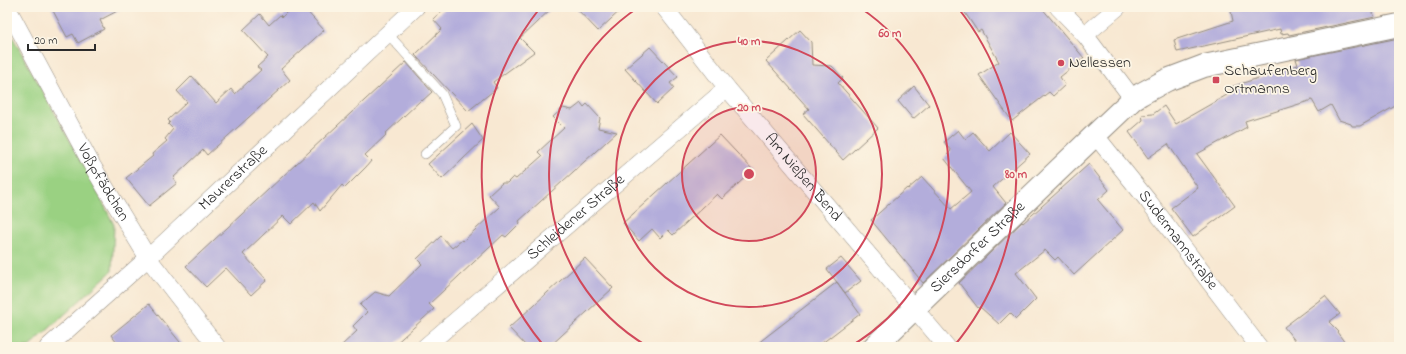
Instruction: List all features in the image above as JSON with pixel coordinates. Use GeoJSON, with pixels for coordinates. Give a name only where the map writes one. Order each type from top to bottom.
{"type":"FeatureCollection","features":[{"type":"Feature","properties":{"kind":"street","name":"Voßpfädchen"},"geometry":{"type":"LineString","coordinates":[[7,7],[93,167],[148,258],[217,347]]}},
{"type":"Feature","properties":{"kind":"street","name":"Maurerstraße"},"geometry":{"type":"LineString","coordinates":[[48,347],[148,258],[416,7]]}},
{"type":"Feature","properties":{"kind":"street","name":"Am Nießen Bend"},"geometry":{"type":"LineString","coordinates":[[664,7],[727,88],[947,347]]}},
{"type":"Feature","properties":{"kind":"street"},"geometry":{"type":"LineString","coordinates":[[1058,7],[1085,35],[1133,99]]}},
{"type":"Feature","properties":{"kind":"street"},"geometry":{"type":"LineString","coordinates":[[1085,35],[1118,7]]}},
{"type":"Feature","properties":{"kind":"street","name":"Siersdorfer Straße"},"geometry":{"type":"LineString","coordinates":[[874,347],[1133,99],[1167,80],[1204,66],[1399,25]]}},
{"type":"Feature","properties":{"kind":"street","name":"Schleidener Straße"},"geometry":{"type":"LineString","coordinates":[[425,347],[727,88]]}},
{"type":"Feature","properties":{"kind":"street","name":"Sudermannstraße"},"geometry":{"type":"LineString","coordinates":[[1095,135],[1149,202],[1259,347]]}},
{"type":"Feature","properties":{"kind":"lane"},"geometry":{"type":"LineString","coordinates":[[388,34],[442,94],[456,126],[425,154]]}},
{"type":"Feature","properties":{"kind":"green space"},"geometry":{"type":"Polygon","coordinates":[[[7,27],[87,171],[114,225],[112,271],[29,347],[7,347],[7,27]]]}},
{"type":"Feature","properties":{"kind":"building"},"geometry":{"type":"Polygon","coordinates":[[[51,7],[125,7],[100,20],[104,29],[78,43],[73,34],[67,37],[51,7]]]}},
{"type":"Feature","properties":{"kind":"building"},"geometry":{"type":"Polygon","coordinates":[[[292,7],[303,7],[324,30],[281,69],[290,80],[207,155],[203,150],[173,178],[177,183],[149,206],[126,178],[153,156],[152,154],[167,141],[165,139],[173,129],[168,124],[170,122],[168,120],[187,102],[177,91],[192,76],[216,103],[231,89],[235,94],[261,70],[257,67],[268,57],[243,30],[260,14],[269,25],[280,15],[282,17],[292,7]]]}},
{"type":"Feature","properties":{"kind":"building"},"geometry":{"type":"Polygon","coordinates":[[[446,7],[553,7],[520,38],[534,52],[493,82],[497,88],[468,111],[415,55],[442,29],[433,19],[446,7]]]}},
{"type":"Feature","properties":{"kind":"building"},"geometry":{"type":"Polygon","coordinates":[[[575,7],[624,7],[598,31],[575,7]]]}},
{"type":"Feature","properties":{"kind":"building"},"geometry":{"type":"Polygon","coordinates":[[[961,7],[1041,7],[1084,58],[1060,77],[1065,85],[1053,96],[1049,92],[1012,121],[979,75],[999,62],[981,30],[978,32],[961,7]]]}},
{"type":"Feature","properties":{"kind":"building"},"geometry":{"type":"Polygon","coordinates":[[[1230,7],[1260,7],[1261,11],[1278,7],[1370,7],[1375,17],[1289,35],[1288,33],[1281,34],[1280,29],[1177,52],[1174,40],[1233,21],[1230,7]]]}},
{"type":"Feature","properties":{"kind":"building"},"geometry":{"type":"Polygon","coordinates":[[[800,30],[811,42],[812,65],[832,66],[843,78],[838,83],[878,128],[843,160],[803,114],[809,109],[766,61],[800,30]]]}},
{"type":"Feature","properties":{"kind":"building"},"geometry":{"type":"Polygon","coordinates":[[[1399,38],[1399,104],[1360,126],[1352,126],[1351,124],[1339,120],[1331,105],[1319,112],[1312,100],[1245,121],[1247,127],[1197,154],[1235,206],[1193,237],[1171,208],[1198,188],[1168,144],[1148,158],[1129,132],[1143,120],[1142,115],[1153,114],[1164,106],[1176,124],[1232,92],[1231,87],[1298,65],[1296,59],[1399,38]]]}},
{"type":"Feature","properties":{"kind":"building"},"geometry":{"type":"Polygon","coordinates":[[[650,47],[678,77],[670,83],[674,88],[657,104],[625,69],[650,47]]]}},
{"type":"Feature","properties":{"kind":"building"},"geometry":{"type":"Polygon","coordinates":[[[406,62],[432,92],[422,101],[421,100],[365,155],[371,161],[345,188],[342,185],[320,211],[314,202],[291,224],[283,216],[243,254],[267,280],[251,295],[226,268],[206,287],[186,266],[406,62]]]}},
{"type":"Feature","properties":{"kind":"building"},"geometry":{"type":"Polygon","coordinates":[[[914,86],[929,105],[913,119],[898,101],[914,86]]]}},
{"type":"Feature","properties":{"kind":"building"},"geometry":{"type":"Polygon","coordinates":[[[581,103],[584,107],[587,104],[600,118],[598,128],[617,132],[519,221],[520,223],[506,237],[503,235],[429,304],[434,309],[392,347],[340,347],[357,331],[353,326],[367,312],[360,305],[375,292],[389,296],[422,264],[417,259],[441,236],[452,248],[462,240],[463,241],[500,207],[489,195],[502,183],[507,183],[513,177],[516,179],[542,156],[538,152],[564,128],[553,117],[563,108],[572,110],[581,103]]]}},
{"type":"Feature","properties":{"kind":"building"},"geometry":{"type":"Polygon","coordinates":[[[472,124],[483,140],[442,179],[428,164],[472,124]]]}},
{"type":"Feature","properties":{"kind":"building"},"geometry":{"type":"Polygon","coordinates":[[[958,130],[965,139],[973,132],[990,151],[1010,132],[1030,154],[993,187],[1006,203],[923,283],[871,220],[907,188],[908,189],[922,177],[951,209],[971,192],[944,158],[951,151],[944,142],[958,130]]]}},
{"type":"Feature","properties":{"kind":"building"},"geometry":{"type":"Polygon","coordinates":[[[720,135],[753,170],[722,199],[717,194],[673,235],[668,230],[660,238],[652,229],[639,241],[623,223],[720,135]]]}},
{"type":"Feature","properties":{"kind":"building"},"geometry":{"type":"Polygon","coordinates":[[[1089,164],[1109,190],[1098,200],[1123,230],[1074,275],[1058,257],[1055,260],[1045,250],[1016,273],[1036,299],[1016,319],[1010,313],[999,324],[980,307],[978,308],[959,283],[1022,222],[1023,223],[1089,164]]]}},
{"type":"Feature","properties":{"kind":"building"},"geometry":{"type":"Polygon","coordinates":[[[585,258],[613,288],[549,347],[527,347],[509,328],[585,258]]]}},
{"type":"Feature","properties":{"kind":"building"},"geometry":{"type":"Polygon","coordinates":[[[841,258],[861,281],[845,293],[827,269],[841,258]]]}},
{"type":"Feature","properties":{"kind":"building"},"geometry":{"type":"Polygon","coordinates":[[[837,282],[860,314],[817,347],[753,347],[837,282]]]}},
{"type":"Feature","properties":{"kind":"building"},"geometry":{"type":"Polygon","coordinates":[[[1325,296],[1340,314],[1329,322],[1338,331],[1337,332],[1348,347],[1300,347],[1284,327],[1325,296]]]}},
{"type":"Feature","properties":{"kind":"building"},"geometry":{"type":"Polygon","coordinates":[[[149,304],[184,347],[120,347],[111,335],[149,304]]]}},
{"type":"Feature","properties":{"kind":"place","name":"Nellessen"},"geometry":{"type":"Point","coordinates":[1061,63]}},
{"type":"Feature","properties":{"kind":"place","name":"Schaufenberg Ortmanns"},"geometry":{"type":"Point","coordinates":[1216,80]}}]}
